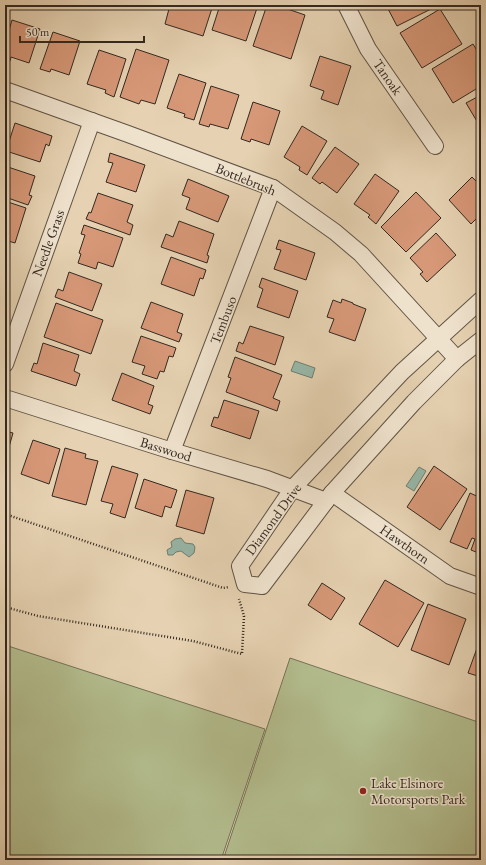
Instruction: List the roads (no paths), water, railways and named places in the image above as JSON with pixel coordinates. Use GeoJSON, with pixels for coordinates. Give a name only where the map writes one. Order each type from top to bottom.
{"type":"FeatureCollection","features":[{"type":"Feature","properties":{"kind":"street","name":"Tanoak"},"geometry":{"type":"LineString","coordinates":[[346,5],[368,49],[435,146]]}},
{"type":"Feature","properties":{"kind":"street","name":"Bottlebrush"},"geometry":{"type":"LineString","coordinates":[[5,90],[273,188],[335,232],[361,254],[457,359]]}},
{"type":"Feature","properties":{"kind":"street","name":"Needle Grass"},"geometry":{"type":"LineString","coordinates":[[5,364],[92,121]]}},
{"type":"Feature","properties":{"kind":"street","name":"Tembuso"},"geometry":{"type":"LineString","coordinates":[[172,451],[273,188]]}},
{"type":"Feature","properties":{"kind":"street","name":"Diamond Drive"},"geometry":{"type":"LineString","coordinates":[[329,497],[262,586],[246,584],[240,566],[293,488],[402,372],[481,300]]}},
{"type":"Feature","properties":{"kind":"street"},"geometry":{"type":"LineString","coordinates":[[329,497],[414,402],[457,359],[481,340]]}},
{"type":"Feature","properties":{"kind":"street","name":"Basswood"},"geometry":{"type":"LineString","coordinates":[[5,398],[293,488],[329,497]]}},
{"type":"Feature","properties":{"kind":"street","name":"Hawthorn"},"geometry":{"type":"LineString","coordinates":[[329,497],[450,576],[481,587]]}},
{"type":"Feature","properties":{"kind":"place","name":"Lake Elsinore Motorsports Park"},"geometry":{"type":"Point","coordinates":[363,791]}}]}
